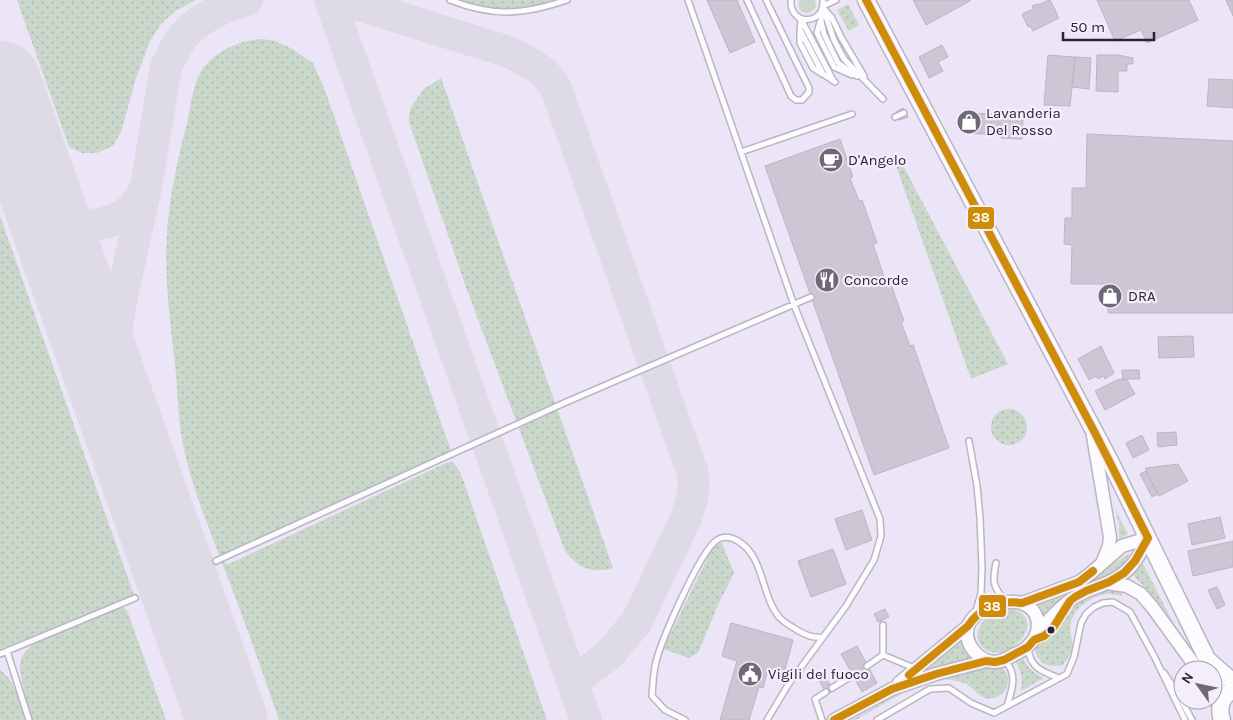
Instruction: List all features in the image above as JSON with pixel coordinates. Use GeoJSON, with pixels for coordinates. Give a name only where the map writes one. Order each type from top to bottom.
{"type":"FeatureCollection","features":[{"type":"Feature","properties":{"kind":"main road"},"geometry":{"type":"LineString","coordinates":[[866,0],[1091,426],[1148,538],[1202,660]]}},
{"type":"Feature","properties":{"kind":"main road"},"geometry":{"type":"LineString","coordinates":[[1223,700],[1233,690]]}},
{"type":"Feature","properties":{"kind":"street"},"geometry":{"type":"LineString","coordinates":[[1091,426],[1110,537],[1109,546],[1102,564]]}},
{"type":"Feature","properties":{"kind":"street"},"geometry":{"type":"LineString","coordinates":[[892,690],[971,622],[982,610],[1005,602],[1022,603],[1079,582],[1091,574],[1122,546],[1148,538]]}},
{"type":"Feature","properties":{"kind":"street"},"geometry":{"type":"LineString","coordinates":[[834,720],[892,690],[936,674],[986,661],[996,662],[1004,660],[1033,639],[1071,599],[1122,575],[1139,556],[1148,538]]}},
{"type":"Feature","properties":{"kind":"street"},"geometry":{"type":"LineString","coordinates":[[1107,583],[1127,586],[1141,594],[1200,660]]}},
{"type":"Feature","properties":{"kind":"street"},"geometry":{"type":"LineString","coordinates":[[1022,603],[1035,614],[1038,622],[1033,639]]}},
{"type":"Feature","properties":{"kind":"street"},"geometry":{"type":"LineString","coordinates":[[971,622],[968,634],[969,642],[979,656],[986,661]]}},
{"type":"Feature","properties":{"kind":"lane"},"geometry":{"type":"LineString","coordinates":[[450,0],[476,9],[505,13],[548,6],[567,0]]}},
{"type":"Feature","properties":{"kind":"lane"},"geometry":{"type":"LineString","coordinates":[[688,0],[794,304],[880,520],[881,536],[874,560],[846,606],[788,685],[767,720]]}},
{"type":"Feature","properties":{"kind":"lane"},"geometry":{"type":"LineString","coordinates":[[749,1],[791,96],[796,100],[802,100],[807,95],[809,88],[766,0]]}},
{"type":"Feature","properties":{"kind":"lane"},"geometry":{"type":"LineString","coordinates":[[791,0],[792,10],[799,18],[835,82],[823,74],[800,30],[799,18]]}},
{"type":"Feature","properties":{"kind":"lane"},"geometry":{"type":"LineString","coordinates":[[799,18],[812,19],[820,13],[823,5],[836,0]]}},
{"type":"Feature","properties":{"kind":"lane"},"geometry":{"type":"LineString","coordinates":[[823,5],[821,21],[824,34],[838,63],[868,83]]}},
{"type":"Feature","properties":{"kind":"lane"},"geometry":{"type":"LineString","coordinates":[[823,5],[868,83],[883,99]]}},
{"type":"Feature","properties":{"kind":"lane"},"geometry":{"type":"LineString","coordinates":[[885,48],[902,68]]}},
{"type":"Feature","properties":{"kind":"lane"},"geometry":{"type":"LineString","coordinates":[[895,117],[904,113]]}},
{"type":"Feature","properties":{"kind":"lane"},"geometry":{"type":"LineString","coordinates":[[741,152],[852,114]]}},
{"type":"Feature","properties":{"kind":"lane"},"geometry":{"type":"LineString","coordinates":[[216,561],[564,403],[811,297]]}},
{"type":"Feature","properties":{"kind":"lane"},"geometry":{"type":"LineString","coordinates":[[969,441],[978,486],[982,568],[981,593],[971,622]]}},
{"type":"Feature","properties":{"kind":"lane"},"geometry":{"type":"LineString","coordinates":[[685,720],[665,710],[652,696],[656,661],[688,585],[704,554],[716,541],[724,537],[731,538],[747,548],[756,562],[764,587],[779,618],[806,635],[815,638],[822,637]]}},
{"type":"Feature","properties":{"kind":"lane"},"geometry":{"type":"LineString","coordinates":[[996,563],[993,579],[996,588],[1005,602]]}},
{"type":"Feature","properties":{"kind":"lane"},"geometry":{"type":"LineString","coordinates":[[0,654],[135,598]]}},
{"type":"Feature","properties":{"kind":"lane"},"geometry":{"type":"LineString","coordinates":[[876,720],[930,689],[948,688],[971,703],[994,713],[1067,674],[1074,657],[1081,623],[1086,614],[1094,607],[1103,603],[1113,602],[1130,612],[1154,656],[1184,720]]}},
{"type":"Feature","properties":{"kind":"lane"},"geometry":{"type":"LineString","coordinates":[[883,625],[883,656]]}},
{"type":"Feature","properties":{"kind":"lane"},"geometry":{"type":"LineString","coordinates":[[1033,639],[1029,655],[1032,662],[1037,668],[1060,678]]}},
{"type":"Feature","properties":{"kind":"lane"},"geometry":{"type":"LineString","coordinates":[[7,651],[28,720]]}},
{"type":"Feature","properties":{"kind":"lane"},"geometry":{"type":"LineString","coordinates":[[883,656],[916,669]]}},
{"type":"Feature","properties":{"kind":"lane"},"geometry":{"type":"LineString","coordinates":[[867,666],[883,656]]}},
{"type":"Feature","properties":{"kind":"lane"},"geometry":{"type":"LineString","coordinates":[[1154,656],[1192,720]]}},
{"type":"Feature","properties":{"kind":"lane"},"geometry":{"type":"LineString","coordinates":[[1004,660],[1014,676],[1013,687],[1007,706]]}},
{"type":"Feature","properties":{"kind":"lane"},"geometry":{"type":"LineString","coordinates":[[832,688],[853,675]]}},
{"type":"Feature","properties":{"kind":"lane"},"geometry":{"type":"LineString","coordinates":[[822,720],[815,698],[826,692]]}},
{"type":"Feature","properties":{"kind":"shaded area"},"geometry":{"type":"Polygon","coordinates":[[[17,0],[196,0],[175,11],[160,25],[150,41],[136,78],[121,132],[113,146],[97,153],[82,153],[69,147],[17,0]]]}},
{"type":"Feature","properties":{"kind":"shaded area"},"geometry":{"type":"Polygon","coordinates":[[[453,0],[553,0],[554,3],[514,12],[486,9],[453,0]]]}},
{"type":"Feature","properties":{"kind":"shaded area"},"geometry":{"type":"Polygon","coordinates":[[[799,0],[815,0],[816,7],[810,12],[803,12],[799,8],[799,0]]]}},
{"type":"Feature","properties":{"kind":"shaded area"},"geometry":{"type":"Polygon","coordinates":[[[848,4],[859,25],[849,31],[837,10],[848,4]]]}},
{"type":"Feature","properties":{"kind":"shaded area"},"geometry":{"type":"Polygon","coordinates":[[[262,39],[276,41],[313,63],[325,90],[451,451],[224,555],[224,562],[227,564],[233,562],[446,463],[454,463],[461,474],[547,720],[279,720],[246,626],[202,511],[188,465],[179,421],[166,269],[168,220],[172,192],[192,98],[199,75],[211,60],[226,49],[244,42],[262,39]]]}},
{"type":"Feature","properties":{"kind":"shaded area"},"geometry":{"type":"Polygon","coordinates":[[[441,78],[613,568],[592,570],[586,568],[575,562],[565,551],[468,293],[409,122],[409,114],[418,97],[424,89],[441,78]]]}},
{"type":"Feature","properties":{"kind":"shaded area"},"geometry":{"type":"Polygon","coordinates":[[[899,158],[1008,364],[971,379],[894,160],[899,158]]]}},
{"type":"Feature","properties":{"kind":"shaded area"},"geometry":{"type":"Polygon","coordinates":[[[0,216],[135,598],[0,654],[0,216]]]}},
{"type":"Feature","properties":{"kind":"shaded area"},"geometry":{"type":"Polygon","coordinates":[[[1009,409],[1016,410],[1022,414],[1026,420],[1026,434],[1022,440],[1016,444],[1009,445],[1002,444],[996,440],[992,434],[991,427],[992,420],[996,414],[1002,410],[1009,409]]]}},
{"type":"Feature","properties":{"kind":"shaded area"},"geometry":{"type":"Polygon","coordinates":[[[1115,509],[1128,534],[1119,539],[1119,524],[1115,509]]]}},
{"type":"Feature","properties":{"kind":"shaded area"},"geometry":{"type":"Polygon","coordinates":[[[722,543],[734,573],[698,653],[689,658],[663,649],[710,553],[716,545],[722,543]]]}},
{"type":"Feature","properties":{"kind":"shaded area"},"geometry":{"type":"Polygon","coordinates":[[[1130,553],[1114,573],[1090,582],[1116,562],[1130,553]]]}},
{"type":"Feature","properties":{"kind":"shaded area"},"geometry":{"type":"Polygon","coordinates":[[[1141,560],[1180,636],[1150,593],[1132,574],[1141,560]]]}},
{"type":"Feature","properties":{"kind":"shaded area"},"geometry":{"type":"Polygon","coordinates":[[[1074,591],[1043,616],[1036,603],[1057,598],[1074,591]]]}},
{"type":"Feature","properties":{"kind":"shaded area"},"geometry":{"type":"Polygon","coordinates":[[[1105,591],[1122,593],[1122,596],[1104,595],[1091,599],[1080,607],[1073,617],[1070,628],[1072,649],[1063,665],[1049,666],[1042,662],[1035,650],[1038,644],[1054,631],[1083,599],[1105,591]]]}},
{"type":"Feature","properties":{"kind":"shaded area"},"geometry":{"type":"Polygon","coordinates":[[[123,607],[127,610],[166,720],[0,720],[0,670],[10,679],[16,691],[24,689],[20,669],[21,658],[35,643],[123,607]]]}},
{"type":"Feature","properties":{"kind":"shaded area"},"geometry":{"type":"Polygon","coordinates":[[[1011,609],[1022,614],[1027,621],[1022,639],[1004,651],[994,653],[985,649],[978,640],[978,630],[983,621],[1001,610],[1011,609]]]}},
{"type":"Feature","properties":{"kind":"shaded area"},"geometry":{"type":"Polygon","coordinates":[[[961,640],[972,659],[920,676],[961,640]]]}},
{"type":"Feature","properties":{"kind":"shaded area"},"geometry":{"type":"Polygon","coordinates":[[[1022,656],[1026,664],[1036,674],[1044,678],[1021,691],[1021,674],[1014,659],[1022,656]]]}},
{"type":"Feature","properties":{"kind":"shaded area"},"geometry":{"type":"Polygon","coordinates":[[[1000,665],[1007,674],[1008,683],[1007,688],[1000,696],[989,699],[984,698],[970,686],[961,682],[945,679],[933,680],[911,689],[856,720],[852,720],[903,691],[946,673],[1000,665]]]}},
{"type":"Feature","properties":{"kind":"building"},"geometry":{"type":"Polygon","coordinates":[[[707,0],[737,0],[755,42],[730,53],[707,0]]]}},
{"type":"Feature","properties":{"kind":"building"},"geometry":{"type":"Polygon","coordinates":[[[913,0],[970,0],[970,1],[926,25],[913,0]]]}},
{"type":"Feature","properties":{"kind":"building"},"geometry":{"type":"Polygon","coordinates":[[[1049,0],[1059,18],[1033,31],[1030,26],[1028,27],[1022,14],[1033,9],[1032,6],[1049,0]]]}},
{"type":"Feature","properties":{"kind":"building"},"geometry":{"type":"Polygon","coordinates":[[[1097,0],[1189,0],[1198,20],[1147,43],[1141,30],[1115,41],[1097,0]]]}},
{"type":"Feature","properties":{"kind":"building"},"geometry":{"type":"Polygon","coordinates":[[[1226,0],[1233,0],[1233,16],[1226,0]]]}},
{"type":"Feature","properties":{"kind":"building"},"geometry":{"type":"Polygon","coordinates":[[[942,45],[948,57],[938,62],[943,71],[929,78],[919,57],[942,45]]]}},
{"type":"Feature","properties":{"kind":"building"},"geometry":{"type":"Polygon","coordinates":[[[1048,55],[1075,57],[1070,106],[1044,105],[1048,55]]]}},
{"type":"Feature","properties":{"kind":"building"},"geometry":{"type":"Polygon","coordinates":[[[1097,55],[1118,55],[1133,58],[1133,64],[1127,64],[1127,71],[1118,71],[1118,92],[1096,91],[1097,55]]]}},
{"type":"Feature","properties":{"kind":"building"},"geometry":{"type":"Polygon","coordinates":[[[1075,57],[1091,58],[1089,89],[1072,87],[1075,57]]]}},
{"type":"Feature","properties":{"kind":"building"},"geometry":{"type":"Polygon","coordinates":[[[1209,79],[1233,80],[1233,108],[1207,106],[1209,79]]]}},
{"type":"Feature","properties":{"kind":"building"},"geometry":{"type":"Polygon","coordinates":[[[903,108],[908,117],[900,120],[896,112],[903,108]]]}},
{"type":"Feature","properties":{"kind":"building"},"geometry":{"type":"Polygon","coordinates":[[[967,113],[997,114],[997,118],[1002,118],[1002,115],[1023,119],[1022,139],[1001,138],[1000,135],[966,133],[967,113]]]}},
{"type":"Feature","properties":{"kind":"building"},"geometry":{"type":"Polygon","coordinates":[[[1087,134],[1233,141],[1233,313],[1108,313],[1107,284],[1071,284],[1072,245],[1064,244],[1065,218],[1072,218],[1072,188],[1086,188],[1087,134]]]}},
{"type":"Feature","properties":{"kind":"building"},"geometry":{"type":"Polygon","coordinates":[[[840,139],[853,177],[850,178],[859,201],[862,200],[877,243],[873,244],[885,280],[889,279],[904,321],[901,322],[910,346],[913,345],[949,448],[874,475],[765,166],[840,139]]]}},
{"type":"Feature","properties":{"kind":"building"},"geometry":{"type":"Polygon","coordinates":[[[1193,336],[1194,357],[1159,358],[1158,337],[1193,336]]]}},
{"type":"Feature","properties":{"kind":"building"},"geometry":{"type":"Polygon","coordinates":[[[1101,346],[1114,373],[1105,379],[1104,376],[1098,379],[1096,376],[1089,380],[1078,359],[1101,346]]]}},
{"type":"Feature","properties":{"kind":"building"},"geometry":{"type":"Polygon","coordinates":[[[1122,370],[1139,370],[1140,379],[1123,379],[1122,370]]]}},
{"type":"Feature","properties":{"kind":"building"},"geometry":{"type":"Polygon","coordinates":[[[1123,379],[1127,380],[1135,394],[1105,410],[1095,391],[1123,379]]]}},
{"type":"Feature","properties":{"kind":"building"},"geometry":{"type":"Polygon","coordinates":[[[1176,432],[1177,445],[1158,447],[1157,433],[1176,432]]]}},
{"type":"Feature","properties":{"kind":"building"},"geometry":{"type":"Polygon","coordinates":[[[1142,435],[1149,450],[1133,458],[1126,443],[1142,435]]]}},
{"type":"Feature","properties":{"kind":"building"},"geometry":{"type":"Polygon","coordinates":[[[1178,464],[1188,481],[1159,496],[1146,468],[1178,464]]]}},
{"type":"Feature","properties":{"kind":"building"},"geometry":{"type":"Polygon","coordinates":[[[1146,471],[1158,494],[1152,497],[1140,474],[1146,471]]]}},
{"type":"Feature","properties":{"kind":"building"},"geometry":{"type":"Polygon","coordinates":[[[862,510],[872,540],[846,550],[835,519],[862,510]]]}},
{"type":"Feature","properties":{"kind":"building"},"geometry":{"type":"Polygon","coordinates":[[[1220,517],[1225,538],[1192,545],[1188,524],[1220,517]]]}},
{"type":"Feature","properties":{"kind":"building"},"geometry":{"type":"Polygon","coordinates":[[[1233,541],[1233,567],[1193,576],[1188,551],[1233,541]]]}},
{"type":"Feature","properties":{"kind":"building"},"geometry":{"type":"Polygon","coordinates":[[[833,549],[846,584],[811,597],[798,561],[833,549]]]}},
{"type":"Feature","properties":{"kind":"building"},"geometry":{"type":"Polygon","coordinates":[[[1217,587],[1225,605],[1217,609],[1208,590],[1217,587]]]}},
{"type":"Feature","properties":{"kind":"building"},"geometry":{"type":"Polygon","coordinates":[[[885,609],[889,617],[878,622],[874,614],[885,609]]]}},
{"type":"Feature","properties":{"kind":"building"},"geometry":{"type":"Polygon","coordinates":[[[731,623],[793,640],[784,673],[768,669],[763,688],[759,687],[749,720],[720,720],[737,661],[722,656],[731,623]]]}},
{"type":"Feature","properties":{"kind":"building"},"geometry":{"type":"Polygon","coordinates":[[[857,646],[877,683],[862,692],[841,654],[857,646]]]}},
{"type":"Feature","properties":{"kind":"building"},"geometry":{"type":"Polygon","coordinates":[[[824,675],[833,691],[827,695],[818,678],[824,675]]]}},
{"type":"Feature","properties":{"kind":"taxiway"},"geometry":{"type":"LineString","coordinates":[[122,426],[116,403],[115,345],[120,306],[146,187],[166,67],[181,39],[195,25],[220,10],[247,0]]}},
{"type":"Feature","properties":{"kind":"taxiway"},"geometry":{"type":"LineString","coordinates":[[330,0],[586,720]]}},
{"type":"Feature","properties":{"kind":"taxiway"},"geometry":{"type":"LineString","coordinates":[[343,0],[512,53],[535,66],[545,74],[556,88],[692,470],[694,482],[691,504],[637,621],[610,654],[573,682]]}},
{"type":"Feature","properties":{"kind":"taxiway"},"geometry":{"type":"LineString","coordinates":[[41,198],[62,217],[81,224],[90,225],[110,221],[128,212],[145,188]]}},
{"type":"Feature","properties":{"kind":"runway"},"geometry":{"type":"LineString","coordinates":[[0,81],[227,720]]}},
{"type":"Feature","properties":{"kind":"transit line","name":"38"},"geometry":{"type":"LineString","coordinates":[[834,720],[892,689],[936,674],[986,661],[1004,660],[1028,647],[1034,640],[1044,636],[1053,628],[1070,601],[1075,597],[1124,573],[1135,561],[1148,538],[1095,433],[866,0]]}},
{"type":"Feature","properties":{"kind":"transit line","name":"38"},"geometry":{"type":"LineString","coordinates":[[909,675],[968,626],[973,619],[991,606],[1014,602],[1022,603],[1079,582],[1093,571]]}},
{"type":"Feature","properties":{"kind":"place","name":"Lavanderia Del Rosso"},"geometry":{"type":"Point","coordinates":[969,122]}},
{"type":"Feature","properties":{"kind":"place","name":"D'Angelo"},"geometry":{"type":"Point","coordinates":[831,160]}},
{"type":"Feature","properties":{"kind":"place","name":"Concorde"},"geometry":{"type":"Point","coordinates":[827,280]}},
{"type":"Feature","properties":{"kind":"place","name":"DRA"},"geometry":{"type":"Point","coordinates":[1110,296]}},
{"type":"Feature","properties":{"kind":"place","name":"Vigili del fuoco"},"geometry":{"type":"Point","coordinates":[750,674]}}]}
